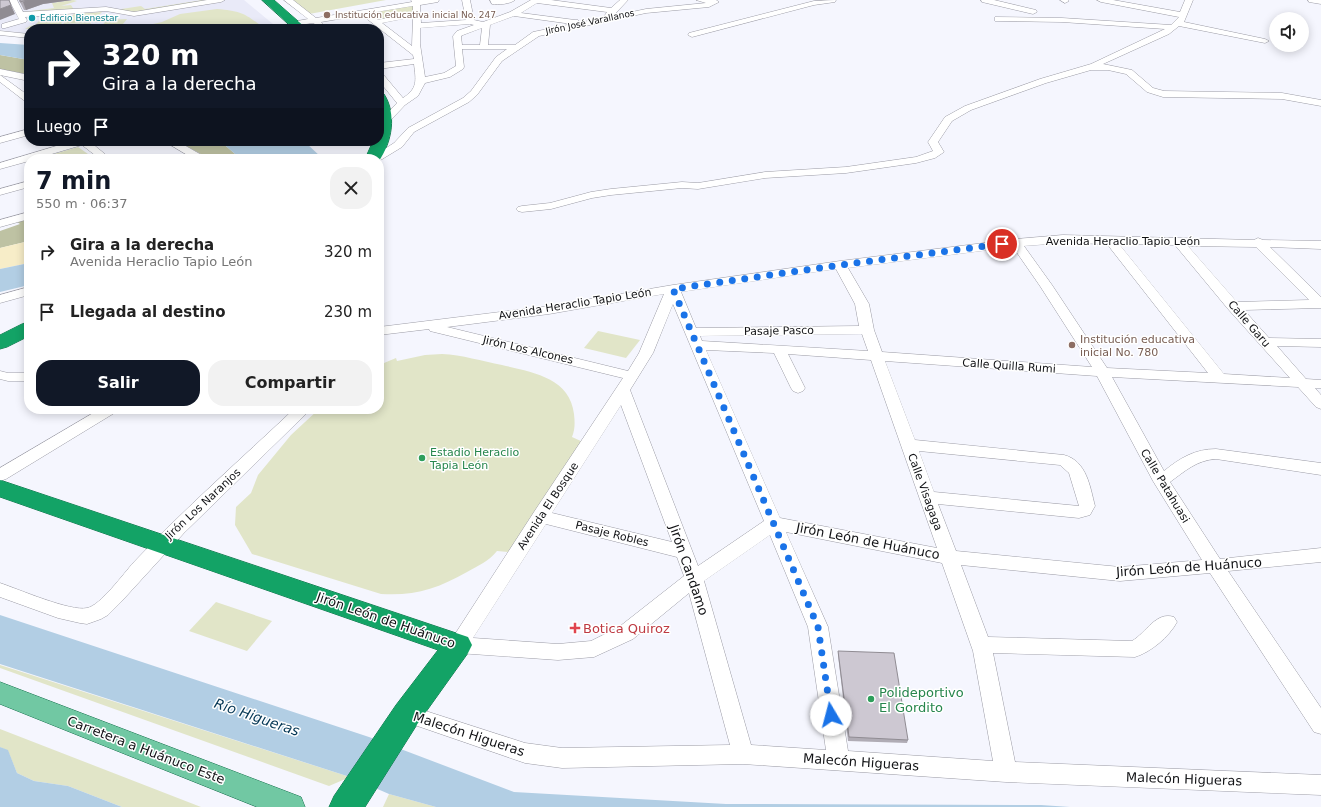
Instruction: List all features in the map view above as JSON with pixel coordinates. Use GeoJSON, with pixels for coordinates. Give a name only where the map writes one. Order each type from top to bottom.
{"type":"FeatureCollection","features":[{"type":"Feature","properties":{"kind":"highway"},"geometry":{"type":"LineString","coordinates":[[268,0],[295,24]]}},
{"type":"Feature","properties":{"kind":"highway"},"geometry":{"type":"LineString","coordinates":[[384,106],[384,122]]}},
{"type":"Feature","properties":{"kind":"highway"},"geometry":{"type":"LineString","coordinates":[[0,343],[24,331]]}},
{"type":"Feature","properties":{"kind":"highway","name":"Jirón León de Huánuco"},"geometry":{"type":"LineString","coordinates":[[0,488],[458,645]]}},
{"type":"Feature","properties":{"kind":"highway","name":"Avenida El Bosque"},"geometry":{"type":"LineString","coordinates":[[353,796],[403,721],[458,645]]}},
{"type":"Feature","properties":{"kind":"main road","name":"Carretera a Huánuco Este"},"geometry":{"type":"LineString","coordinates":[[0,693],[292,807]]}},
{"type":"Feature","properties":{"kind":"street"},"geometry":{"type":"LineString","coordinates":[[3,29],[23,20],[13,0]]}},
{"type":"Feature","properties":{"kind":"street"},"geometry":{"type":"LineString","coordinates":[[20,15],[106,9],[134,14],[221,0]]}},
{"type":"Feature","properties":{"kind":"street"},"geometry":{"type":"LineString","coordinates":[[288,0],[319,24]]}},
{"type":"Feature","properties":{"kind":"street"},"geometry":{"type":"LineString","coordinates":[[306,24],[363,12],[435,0]]}},
{"type":"Feature","properties":{"kind":"street"},"geometry":{"type":"LineString","coordinates":[[466,0],[470,22]]}},
{"type":"Feature","properties":{"kind":"street"},"geometry":{"type":"LineString","coordinates":[[494,0],[495,2],[511,0]]}},
{"type":"Feature","properties":{"kind":"street"},"geometry":{"type":"LineString","coordinates":[[421,81],[447,75],[461,66],[457,47],[457,36],[460,33],[486,25],[513,14],[535,0],[614,11]]}},
{"type":"Feature","properties":{"kind":"street"},"geometry":{"type":"LineString","coordinates":[[605,19],[624,0]]}},
{"type":"Feature","properties":{"kind":"street"},"geometry":{"type":"LineString","coordinates":[[700,0],[723,0]]}},
{"type":"Feature","properties":{"kind":"street"},"geometry":{"type":"LineString","coordinates":[[692,35],[814,3],[832,0]]}},
{"type":"Feature","properties":{"kind":"street"},"geometry":{"type":"LineString","coordinates":[[985,0],[1033,12]]}},
{"type":"Feature","properties":{"kind":"street"},"geometry":{"type":"LineString","coordinates":[[1101,0],[1182,15]]}},
{"type":"Feature","properties":{"kind":"street"},"geometry":{"type":"LineString","coordinates":[[522,209],[551,206],[591,195],[611,192],[682,185],[698,186],[765,175],[846,170],[916,160],[931,156],[938,152],[933,142],[948,119],[968,108],[1043,81],[1090,67],[1166,32],[1182,20],[1184,17],[1182,15],[1189,0]]}},
{"type":"Feature","properties":{"kind":"street"},"geometry":{"type":"LineString","coordinates":[[1312,0],[1321,2]]}},
{"type":"Feature","properties":{"kind":"street","name":"Jirón José Varallanos"},"geometry":{"type":"LineString","coordinates":[[384,154],[398,145],[411,130],[466,100],[474,93],[499,58],[536,34],[646,11],[714,4],[716,2],[712,1]]}},
{"type":"Feature","properties":{"kind":"street"},"geometry":{"type":"LineString","coordinates":[[376,22],[417,4]]}},
{"type":"Feature","properties":{"kind":"street"},"geometry":{"type":"LineString","coordinates":[[384,122],[402,103],[415,94],[421,81],[418,58],[417,4]]}},
{"type":"Feature","properties":{"kind":"street"},"geometry":{"type":"LineString","coordinates":[[363,12],[378,24]]}},
{"type":"Feature","properties":{"kind":"street"},"geometry":{"type":"LineString","coordinates":[[513,14],[579,22],[580,25]]}},
{"type":"Feature","properties":{"kind":"street"},"geometry":{"type":"LineString","coordinates":[[998,19],[1069,20],[1175,25],[1265,41]]}},
{"type":"Feature","properties":{"kind":"street"},"geometry":{"type":"LineString","coordinates":[[417,26],[470,22],[486,25]]}},
{"type":"Feature","properties":{"kind":"street"},"geometry":{"type":"LineString","coordinates":[[484,46],[486,25]]}},
{"type":"Feature","properties":{"kind":"street"},"geometry":{"type":"LineString","coordinates":[[3,29],[24,35]]}},
{"type":"Feature","properties":{"kind":"street"},"geometry":{"type":"LineString","coordinates":[[384,29],[418,58]]}},
{"type":"Feature","properties":{"kind":"street"},"geometry":{"type":"LineString","coordinates":[[457,47],[518,47]]}},
{"type":"Feature","properties":{"kind":"street"},"geometry":{"type":"LineString","coordinates":[[384,65],[418,58]]}},
{"type":"Feature","properties":{"kind":"street"},"geometry":{"type":"LineString","coordinates":[[1090,67],[1108,67],[1125,70],[1150,90],[1163,94],[1276,96],[1321,103]]}},
{"type":"Feature","properties":{"kind":"street"},"geometry":{"type":"LineString","coordinates":[[0,74],[24,77]]}},
{"type":"Feature","properties":{"kind":"street"},"geometry":{"type":"LineString","coordinates":[[0,74],[24,96]]}},
{"type":"Feature","properties":{"kind":"street"},"geometry":{"type":"LineString","coordinates":[[384,82],[402,103]]}},
{"type":"Feature","properties":{"kind":"street"},"geometry":{"type":"LineString","coordinates":[[0,93],[15,89]]}},
{"type":"Feature","properties":{"kind":"street"},"geometry":{"type":"LineString","coordinates":[[0,140],[24,133]]}},
{"type":"Feature","properties":{"kind":"street"},"geometry":{"type":"LineString","coordinates":[[40,154],[67,146]]}},
{"type":"Feature","properties":{"kind":"street"},"geometry":{"type":"LineString","coordinates":[[90,146],[100,154]]}},
{"type":"Feature","properties":{"kind":"street"},"geometry":{"type":"LineString","coordinates":[[179,146],[194,154]]}},
{"type":"Feature","properties":{"kind":"street"},"geometry":{"type":"LineString","coordinates":[[0,166],[24,159]]}},
{"type":"Feature","properties":{"kind":"street"},"geometry":{"type":"LineString","coordinates":[[19,160],[24,164]]}},
{"type":"Feature","properties":{"kind":"street"},"geometry":{"type":"LineString","coordinates":[[0,192],[24,185]]}},
{"type":"Feature","properties":{"kind":"street"},"geometry":{"type":"LineString","coordinates":[[0,224],[24,216]]}},
{"type":"Feature","properties":{"kind":"street","name":"Avenida Heraclio Tapio León"},"geometry":{"type":"LineString","coordinates":[[384,332],[424,325],[549,310],[673,289],[840,265],[1016,243],[1063,239],[1179,242],[1258,242],[1321,245]]}},
{"type":"Feature","properties":{"kind":"street"},"geometry":{"type":"LineString","coordinates":[[1110,240],[1219,378]]}},
{"type":"Feature","properties":{"kind":"street","name":"Calle Garu"},"geometry":{"type":"LineString","coordinates":[[1179,242],[1233,306],[1321,404]]}},
{"type":"Feature","properties":{"kind":"street"},"geometry":{"type":"LineString","coordinates":[[1258,242],[1321,304]]}},
{"type":"Feature","properties":{"kind":"street","name":"Calle Patahuasi"},"geometry":{"type":"LineString","coordinates":[[1016,243],[1046,285],[1102,372],[1161,481],[1215,566],[1321,725]]}},
{"type":"Feature","properties":{"kind":"street","name":"Calle Visagaga"},"geometry":{"type":"LineString","coordinates":[[840,265],[862,304],[867,330],[876,356],[981,645],[1006,772]]}},
{"type":"Feature","properties":{"kind":"street"},"geometry":{"type":"LineString","coordinates":[[673,289],[818,627],[838,760]]}},
{"type":"Feature","properties":{"kind":"street","name":"Avenida El Bosque"},"geometry":{"type":"LineString","coordinates":[[458,645],[540,516],[628,383],[646,353],[673,289]]}},
{"type":"Feature","properties":{"kind":"street"},"geometry":{"type":"LineString","coordinates":[[0,299],[24,292]]}},
{"type":"Feature","properties":{"kind":"street"},"geometry":{"type":"LineString","coordinates":[[1233,306],[1267,306],[1288,303],[1321,304]]}},
{"type":"Feature","properties":{"kind":"street","name":"Jirón Los Alcones"},"geometry":{"type":"LineString","coordinates":[[424,325],[628,383]]}},
{"type":"Feature","properties":{"kind":"street","name":"Pasaje Pasco"},"geometry":{"type":"LineString","coordinates":[[694,339],[867,330]]}},
{"type":"Feature","properties":{"kind":"street","name":"Calle Quilla Rumi"},"geometry":{"type":"LineString","coordinates":[[694,339],[779,349],[876,356],[1102,372],[1321,384]]}},
{"type":"Feature","properties":{"kind":"street"},"geometry":{"type":"LineString","coordinates":[[1265,342],[1321,343]]}},
{"type":"Feature","properties":{"kind":"street"},"geometry":{"type":"LineString","coordinates":[[779,349],[798,388]]}},
{"type":"Feature","properties":{"kind":"street"},"geometry":{"type":"LineString","coordinates":[[0,375],[8,377],[24,377]]}},
{"type":"Feature","properties":{"kind":"street","name":"Jirón Candamo"},"geometry":{"type":"LineString","coordinates":[[628,383],[694,578],[743,754]]}},
{"type":"Feature","properties":{"kind":"street"},"geometry":{"type":"LineString","coordinates":[[0,475],[103,414]]}},
{"type":"Feature","properties":{"kind":"street","name":"Jirón Los Naranjos"},"geometry":{"type":"LineString","coordinates":[[0,590],[70,613],[86,616],[98,613],[108,604],[162,543],[298,414]]}},
{"type":"Feature","properties":{"kind":"street"},"geometry":{"type":"LineString","coordinates":[[908,445],[1064,460],[1069,462],[1074,468],[1087,506],[1084,511],[1079,512],[927,497]]}},
{"type":"Feature","properties":{"kind":"street"},"geometry":{"type":"LineString","coordinates":[[1161,481],[1194,457],[1204,454],[1216,454],[1321,469]]}},
{"type":"Feature","properties":{"kind":"street","name":"Pasaje Robles"},"geometry":{"type":"LineString","coordinates":[[540,516],[684,552]]}},
{"type":"Feature","properties":{"kind":"street","name":"Jirón León de Huánuco"},"geometry":{"type":"LineString","coordinates":[[458,645],[558,652],[594,649],[626,633],[694,578],[774,523],[948,557],[1120,574],[1321,555]]}},
{"type":"Feature","properties":{"kind":"street"},"geometry":{"type":"LineString","coordinates":[[981,645],[1135,649],[1144,644],[1167,622]]}},
{"type":"Feature","properties":{"kind":"street","name":"Malecón Higueras"},"geometry":{"type":"LineString","coordinates":[[403,721],[525,753],[555,757],[743,754],[1006,772],[1321,785]]}},
{"type":"Feature","properties":{"kind":"shaded area"},"geometry":{"type":"Polygon","coordinates":[[[0,0],[244,0],[273,24],[24,24],[24,33],[0,30],[0,0]]]}},
{"type":"Feature","properties":{"kind":"green space"},"geometry":{"type":"Polygon","coordinates":[[[73,0],[77,1],[61,6],[71,5],[74,10],[23,12],[54,8],[52,3],[73,0]]]}},
{"type":"Feature","properties":{"kind":"green space"},"geometry":{"type":"Polygon","coordinates":[[[202,0],[217,0],[135,13],[115,10],[141,6],[145,9],[202,0]]]}},
{"type":"Feature","properties":{"kind":"green space"},"geometry":{"type":"Polygon","coordinates":[[[293,0],[386,0],[309,14],[293,0]]]}},
{"type":"Feature","properties":{"kind":"green space"},"geometry":{"type":"Polygon","coordinates":[[[416,4],[414,14],[378,21],[366,13],[416,4]]]}},
{"type":"Feature","properties":{"kind":"green space"},"geometry":{"type":"Polygon","coordinates":[[[217,9],[238,12],[258,24],[153,24],[162,22],[180,14],[217,9]]]}},
{"type":"Feature","properties":{"kind":"green space"},"geometry":{"type":"Polygon","coordinates":[[[102,12],[92,22],[63,24],[74,14],[102,12]]]}},
{"type":"Feature","properties":{"kind":"green space"},"geometry":{"type":"Polygon","coordinates":[[[71,14],[61,24],[36,24],[45,15],[71,14]]]}},
{"type":"Feature","properties":{"kind":"green space"},"geometry":{"type":"Polygon","coordinates":[[[127,19],[123,24],[103,24],[107,20],[127,19]]]}},
{"type":"Feature","properties":{"kind":"green space"},"geometry":{"type":"Polygon","coordinates":[[[91,23],[90,24],[64,24],[91,23]]]}},
{"type":"Feature","properties":{"kind":"green space"},"geometry":{"type":"Polygon","coordinates":[[[0,55],[24,59],[24,74],[0,69],[0,55]]]}},
{"type":"Feature","properties":{"kind":"green space"},"geometry":{"type":"Polygon","coordinates":[[[186,146],[226,146],[235,154],[201,154],[186,146]]]}},
{"type":"Feature","properties":{"kind":"green space"},"geometry":{"type":"Polygon","coordinates":[[[78,147],[88,154],[54,154],[78,147]]]}},
{"type":"Feature","properties":{"kind":"green space"},"geometry":{"type":"Polygon","coordinates":[[[24,219],[24,242],[0,248],[0,231],[20,224],[16,221],[24,219]]]}},
{"type":"Feature","properties":{"kind":"green space"},"geometry":{"type":"Polygon","coordinates":[[[598,331],[640,340],[626,358],[584,348],[598,331]]]}},
{"type":"Feature","properties":{"kind":"green space","name":"Estadio Heraclio Tapia León"},"geometry":{"type":"Polygon","coordinates":[[[442,354],[472,358],[525,370],[547,378],[557,384],[565,392],[571,402],[575,420],[572,437],[583,442],[508,552],[497,551],[490,558],[479,565],[446,583],[426,590],[405,594],[381,594],[252,554],[235,525],[236,507],[251,493],[258,475],[291,435],[314,414],[384,414],[384,363],[396,358],[397,361],[425,355],[442,354]]]}},
{"type":"Feature","properties":{"kind":"green space"},"geometry":{"type":"Polygon","coordinates":[[[216,602],[272,621],[247,651],[189,631],[216,602]]]}},
{"type":"Feature","properties":{"kind":"green space"},"geometry":{"type":"Polygon","coordinates":[[[0,665],[350,777],[329,786],[0,668],[0,665]]]}},
{"type":"Feature","properties":{"kind":"green space"},"geometry":{"type":"Polygon","coordinates":[[[0,729],[201,807],[122,807],[68,786],[34,781],[17,773],[8,751],[0,747],[0,729]]]}},
{"type":"Feature","properties":{"kind":"green space"},"geometry":{"type":"Polygon","coordinates":[[[389,794],[436,807],[383,807],[389,794]]]}},
{"type":"Feature","properties":{"kind":"sand"},"geometry":{"type":"Polygon","coordinates":[[[24,242],[24,264],[0,269],[0,248],[24,242]]]}},
{"type":"Feature","properties":{"kind":"water"},"geometry":{"type":"Polygon","coordinates":[[[0,43],[24,45],[24,59],[0,55],[0,43]]]}},
{"type":"Feature","properties":{"kind":"water"},"geometry":{"type":"Polygon","coordinates":[[[226,146],[309,146],[318,154],[235,154],[226,146]]]}},
{"type":"Feature","properties":{"kind":"water"},"geometry":{"type":"Polygon","coordinates":[[[24,264],[24,286],[0,292],[0,269],[24,264]]]}},
{"type":"Feature","properties":{"kind":"water","name":"Río Higueras"},"geometry":{"type":"Polygon","coordinates":[[[0,615],[369,737],[514,792],[726,804],[1041,805],[1070,807],[436,807],[389,794],[350,777],[0,664],[0,615]]]}},
{"type":"Feature","properties":{"kind":"water"},"geometry":{"type":"Polygon","coordinates":[[[0,747],[8,750],[17,773],[34,781],[68,786],[122,807],[0,807],[0,747]]]}},
{"type":"Feature","properties":{"kind":"building"},"geometry":{"type":"Polygon","coordinates":[[[0,0],[9,0],[11,5],[0,9],[0,0]]]}},
{"type":"Feature","properties":{"kind":"building","name":"Polideportivo El Gordito"},"geometry":{"type":"Polygon","coordinates":[[[838,651],[894,653],[908,740],[849,737],[838,651]]]}},
{"type":"Feature","properties":{"kind":"place","name":"Institución educativa inicial No. 247"},"geometry":{"type":"Point","coordinates":[327,15]}},
{"type":"Feature","properties":{"kind":"place","name":"Edificio Bienestar"},"geometry":{"type":"Point","coordinates":[32,18]}},
{"type":"Feature","properties":{"kind":"place","name":"Institución educativa inicial No. 780"},"geometry":{"type":"Point","coordinates":[1072,345]}},
{"type":"Feature","properties":{"kind":"place","name":"Estadio Heraclio Tapia León"},"geometry":{"type":"Point","coordinates":[422,458]}},
{"type":"Feature","properties":{"kind":"place","name":"Botica Quiroz"},"geometry":{"type":"Point","coordinates":[575,628]}},
{"type":"Feature","properties":{"kind":"place","name":"Polideportivo El Gordito"},"geometry":{"type":"Point","coordinates":[871,699]}},
{"type":"Feature","properties":{"kind":"route"},"geometry":{"type":"LineString","coordinates":[[831,715],[818,627],[673,289],[1002,244]]}}]}
